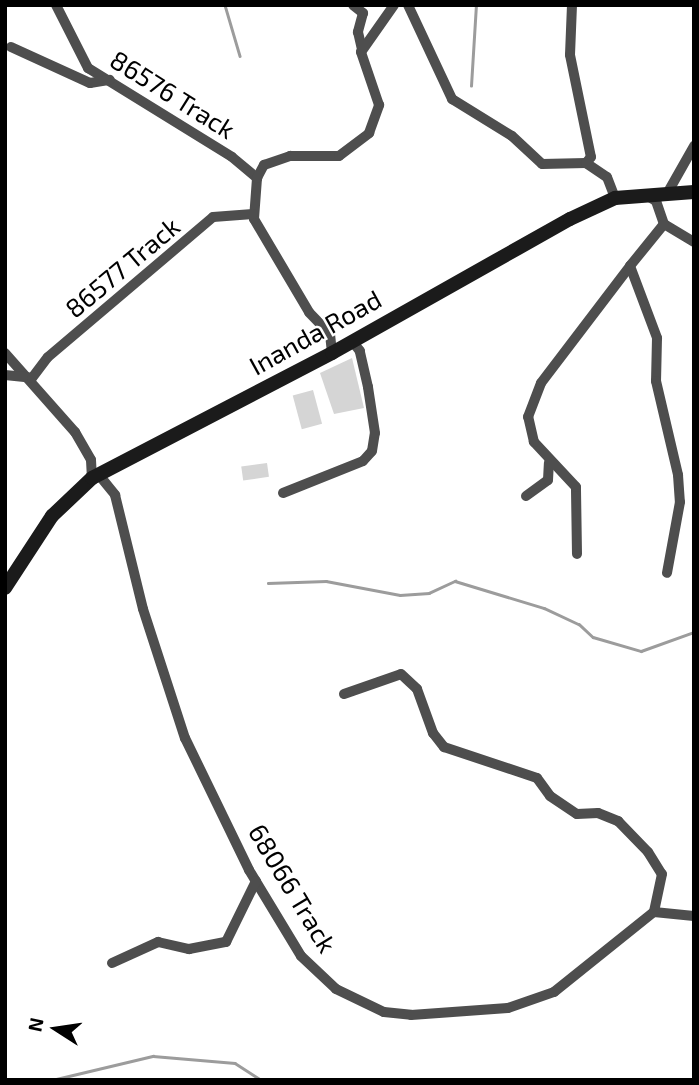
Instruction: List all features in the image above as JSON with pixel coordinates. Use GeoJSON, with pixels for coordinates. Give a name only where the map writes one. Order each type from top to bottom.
{"type":"FeatureCollection","features":[{"type":"Feature","properties":{"kind":"street","name":"86576 Track"},"geometry":{"type":"LineString","coordinates":[[56,5],[72,29],[84,65],[257,178]]}},
{"type":"Feature","properties":{"kind":"street"},"geometry":{"type":"LineString","coordinates":[[332,353],[330,334],[309,312],[253,214],[257,178],[264,165],[290,156],[339,156],[369,133],[379,104],[358,32],[363,13],[353,5]]}},
{"type":"Feature","properties":{"kind":"street"},"geometry":{"type":"LineString","coordinates":[[362,49],[389,19],[394,5]]}},
{"type":"Feature","properties":{"kind":"street"},"geometry":{"type":"LineString","coordinates":[[408,5],[452,99],[512,136],[541,164],[595,165],[607,177],[615,198]]}},
{"type":"Feature","properties":{"kind":"street"},"geometry":{"type":"LineString","coordinates":[[572,5],[570,55],[591,157],[586,163]]}},
{"type":"Feature","properties":{"kind":"street"},"geometry":{"type":"LineString","coordinates":[[11,47],[90,83],[110,80]]}},
{"type":"Feature","properties":{"kind":"street"},"geometry":{"type":"LineString","coordinates":[[668,192],[694,146]]}},
{"type":"Feature","properties":{"kind":"street","name":"Inanda Road"},"geometry":{"type":"LineString","coordinates":[[5,588],[51,516],[95,476],[332,353],[615,198],[694,192]]}},
{"type":"Feature","properties":{"kind":"street"},"geometry":{"type":"LineString","coordinates":[[646,195],[656,201],[664,224],[694,242]]}},
{"type":"Feature","properties":{"kind":"street","name":"86577 Track"},"geometry":{"type":"LineString","coordinates":[[32,378],[48,357],[213,217],[253,214]]}},
{"type":"Feature","properties":{"kind":"street"},"geometry":{"type":"LineString","coordinates":[[578,554],[576,487],[549,463],[534,442],[528,423],[541,383],[664,224]]}},
{"type":"Feature","properties":{"kind":"street"},"geometry":{"type":"LineString","coordinates":[[631,266],[657,338],[656,381],[679,486],[667,573]]}},
{"type":"Feature","properties":{"kind":"street"},"geometry":{"type":"LineString","coordinates":[[283,493],[363,461],[374,439],[360,351],[352,341]]}},
{"type":"Feature","properties":{"kind":"street","name":"68066 Track"},"geometry":{"type":"LineString","coordinates":[[5,353],[32,378],[84,446],[95,476],[115,495],[143,609],[181,729],[256,881],[301,956],[324,980],[360,1003],[411,1015],[508,1009],[538,1000],[580,974],[654,912]]}},
{"type":"Feature","properties":{"kind":"street"},"geometry":{"type":"LineString","coordinates":[[5,375],[32,378]]}},
{"type":"Feature","properties":{"kind":"street"},"geometry":{"type":"LineString","coordinates":[[526,496],[548,480],[549,463]]}},
{"type":"Feature","properties":{"kind":"street"},"geometry":{"type":"LineString","coordinates":[[344,694],[401,674],[411,680],[427,709],[433,733],[451,751],[535,777],[550,796],[572,812],[605,815],[628,830],[662,874],[654,912],[694,916]]}},
{"type":"Feature","properties":{"kind":"street"},"geometry":{"type":"LineString","coordinates":[[112,963],[158,942],[189,949],[226,942],[256,881]]}},
{"type":"Feature","properties":{"kind":"shaded area"},"geometry":{"type":"Polygon","coordinates":[[[352,358],[364,408],[334,414],[320,373],[352,358]]]}},
{"type":"Feature","properties":{"kind":"shaded area"},"geometry":{"type":"Polygon","coordinates":[[[313,390],[322,424],[302,429],[293,395],[313,390]]]}},
{"type":"Feature","properties":{"kind":"shaded area"},"geometry":{"type":"Polygon","coordinates":[[[267,463],[269,477],[243,480],[241,467],[267,463]]]}},
{"type":"Feature","properties":{"kind":"waterway"},"geometry":{"type":"LineString","coordinates":[[225,5],[240,56]]}},
{"type":"Feature","properties":{"kind":"waterway"},"geometry":{"type":"LineString","coordinates":[[471,86],[476,5]]}},
{"type":"Feature","properties":{"kind":"waterway"},"geometry":{"type":"LineString","coordinates":[[268,583],[326,581],[400,595],[429,593],[455,581],[544,608],[579,624],[593,637],[641,651],[694,632]]}},
{"type":"Feature","properties":{"kind":"waterway"},"geometry":{"type":"LineString","coordinates":[[52,1080],[153,1056],[235,1063],[261,1080]]}}]}
